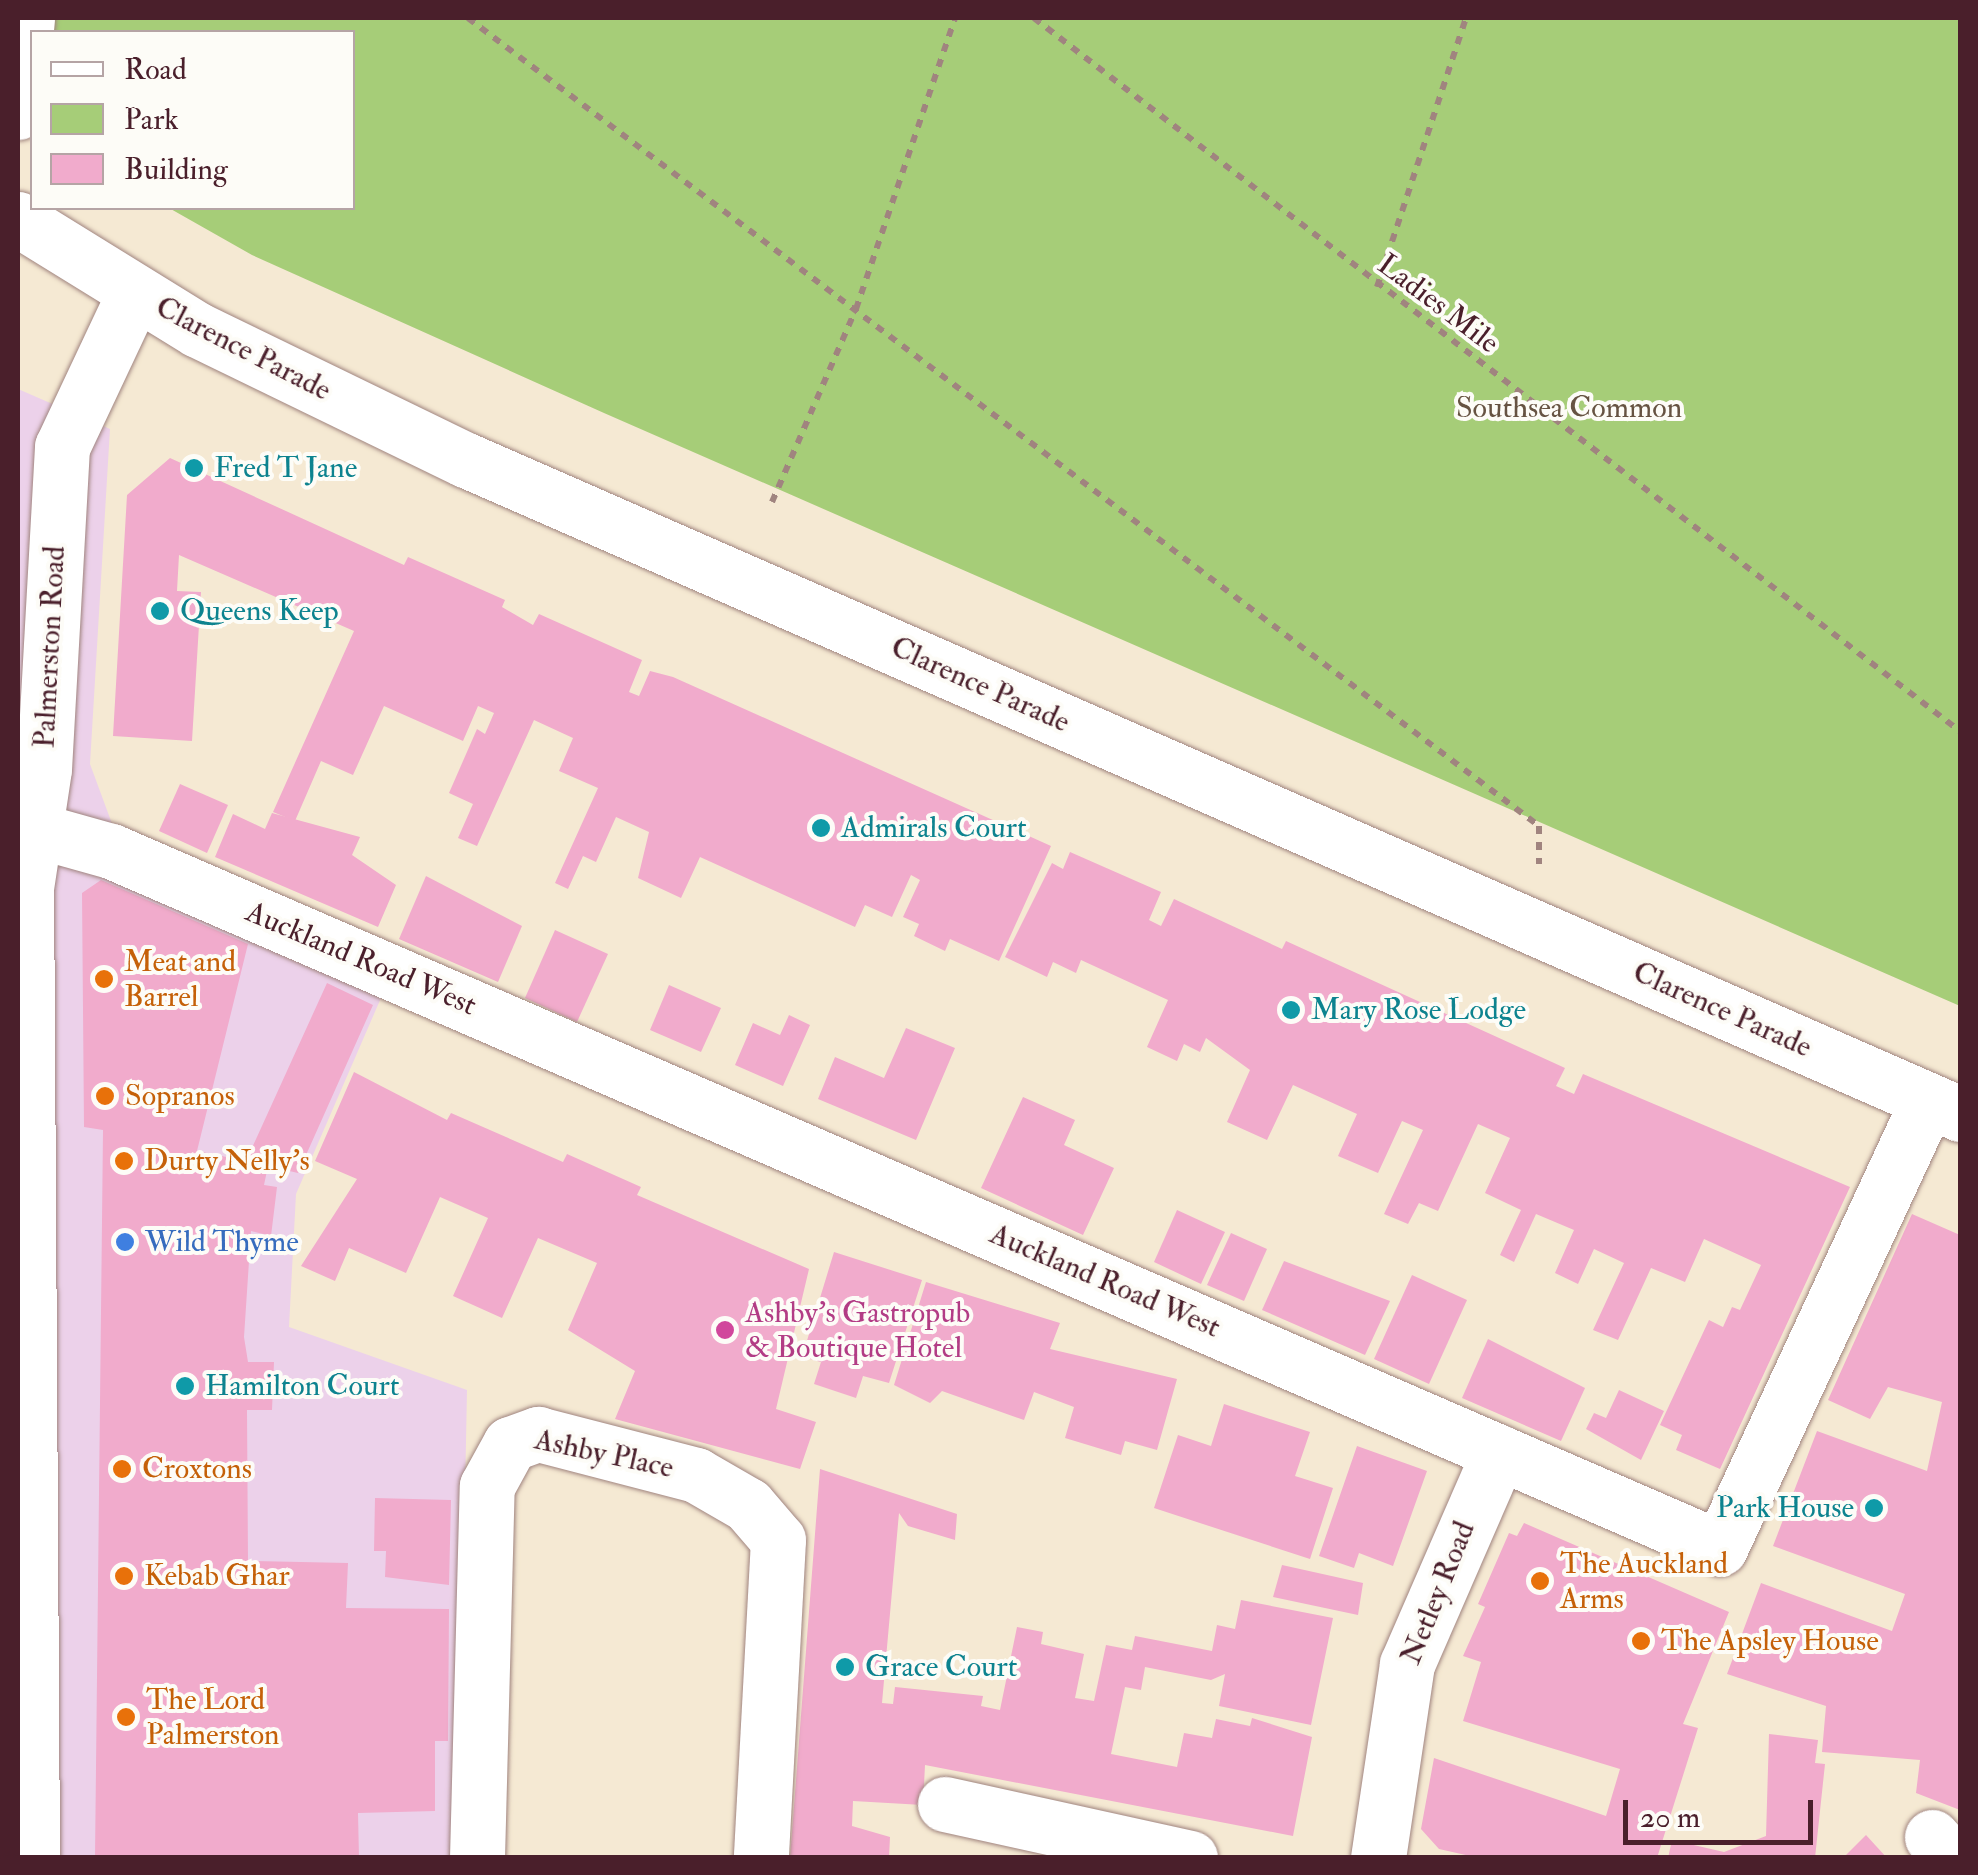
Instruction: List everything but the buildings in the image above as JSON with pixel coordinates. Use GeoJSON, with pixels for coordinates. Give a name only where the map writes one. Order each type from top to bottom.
{"type":"FeatureCollection","features":[{"type":"Feature","properties":{"kind":"street"},"geometry":{"type":"LineString","coordinates":[[18,112],[27,18]]}},
{"type":"Feature","properties":{"kind":"street","name":"Clarence Parade"},"geometry":{"type":"LineString","coordinates":[[18,220],[136,292],[466,460],[1944,1107]]}},
{"type":"Feature","properties":{"kind":"street","name":"Palmerston Road"},"geometry":{"type":"LineString","coordinates":[[32,1858],[23,1394],[22,888],[44,769],[62,447],[136,292]]}},
{"type":"Feature","properties":{"kind":"street","name":"Auckland Road West"},"geometry":{"type":"LineString","coordinates":[[32,829],[111,851],[1720,1548],[1944,1107]]}},
{"type":"Feature","properties":{"kind":"street","name":"Ashby Place"},"geometry":{"type":"LineString","coordinates":[[477,1858],[487,1486],[510,1444],[538,1434],[696,1474],[748,1505],[778,1540],[761,1858]]}},
{"type":"Feature","properties":{"kind":"street","name":"Netley Road"},"geometry":{"type":"LineString","coordinates":[[1378,1858],[1406,1664],[1499,1452]]}},
{"type":"Feature","properties":{"kind":"street"},"geometry":{"type":"LineString","coordinates":[[945,1804],[1190,1858]]}},
{"type":"Feature","properties":{"kind":"path"},"geometry":{"type":"LineString","coordinates":[[468,18],[1539,826],[1538,930]]}},
{"type":"Feature","properties":{"kind":"path"},"geometry":{"type":"LineString","coordinates":[[772,502],[856,310],[955,18]]}},
{"type":"Feature","properties":{"kind":"path","name":"Ladies Mile"},"geometry":{"type":"LineString","coordinates":[[1034,18],[1377,287],[1960,731]]}},
{"type":"Feature","properties":{"kind":"path"},"geometry":{"type":"LineString","coordinates":[[1377,287],[1466,18]]}},
{"type":"Feature","properties":{"kind":"shaded area"},"geometry":{"type":"Polygon","coordinates":[[[18,389],[110,429],[90,764],[118,840],[397,961],[296,1194],[289,1327],[467,1390],[458,1857],[18,1857],[18,389]]]}},
{"type":"Feature","properties":{"kind":"green space","name":"Southsea Common"},"geometry":{"type":"Polygon","coordinates":[[[18,18],[1960,18],[1960,1006],[604,413],[252,255],[173,210],[355,210],[355,30],[30,30],[18,18]]]}},
{"type":"Feature","properties":{"kind":"place","name":"Fred T Jane"},"geometry":{"type":"Point","coordinates":[194,468]}},
{"type":"Feature","properties":{"kind":"place","name":"Queens Keep"},"geometry":{"type":"Point","coordinates":[160,611]}},
{"type":"Feature","properties":{"kind":"place","name":"Admirals Court"},"geometry":{"type":"Point","coordinates":[821,828]}},
{"type":"Feature","properties":{"kind":"place","name":"Meat and Barrel"},"geometry":{"type":"Point","coordinates":[104,979]}},
{"type":"Feature","properties":{"kind":"place","name":"Mary Rose Lodge"},"geometry":{"type":"Point","coordinates":[1291,1010]}},
{"type":"Feature","properties":{"kind":"place","name":"Sopranos"},"geometry":{"type":"Point","coordinates":[105,1096]}},
{"type":"Feature","properties":{"kind":"place","name":"Durty Nelly's"},"geometry":{"type":"Point","coordinates":[124,1161]}},
{"type":"Feature","properties":{"kind":"place","name":"Wild Thyme"},"geometry":{"type":"Point","coordinates":[125,1242]}},
{"type":"Feature","properties":{"kind":"place","name":"Ashby's Gastropub & Boutique Hotel"},"geometry":{"type":"Point","coordinates":[725,1330]}},
{"type":"Feature","properties":{"kind":"place","name":"Hamilton Court"},"geometry":{"type":"Point","coordinates":[185,1386]}},
{"type":"Feature","properties":{"kind":"place","name":"Croxtons"},"geometry":{"type":"Point","coordinates":[122,1469]}},
{"type":"Feature","properties":{"kind":"place","name":"Park House"},"geometry":{"type":"Point","coordinates":[1874,1508]}},
{"type":"Feature","properties":{"kind":"place","name":"Kebab Ghar"},"geometry":{"type":"Point","coordinates":[124,1576]}},
{"type":"Feature","properties":{"kind":"place","name":"The Auckland Arms"},"geometry":{"type":"Point","coordinates":[1540,1581]}},
{"type":"Feature","properties":{"kind":"place","name":"The Apsley House"},"geometry":{"type":"Point","coordinates":[1641,1641]}},
{"type":"Feature","properties":{"kind":"place","name":"Grace Court"},"geometry":{"type":"Point","coordinates":[845,1667]}},
{"type":"Feature","properties":{"kind":"place","name":"The Lord Palmerston"},"geometry":{"type":"Point","coordinates":[126,1717]}}]}
